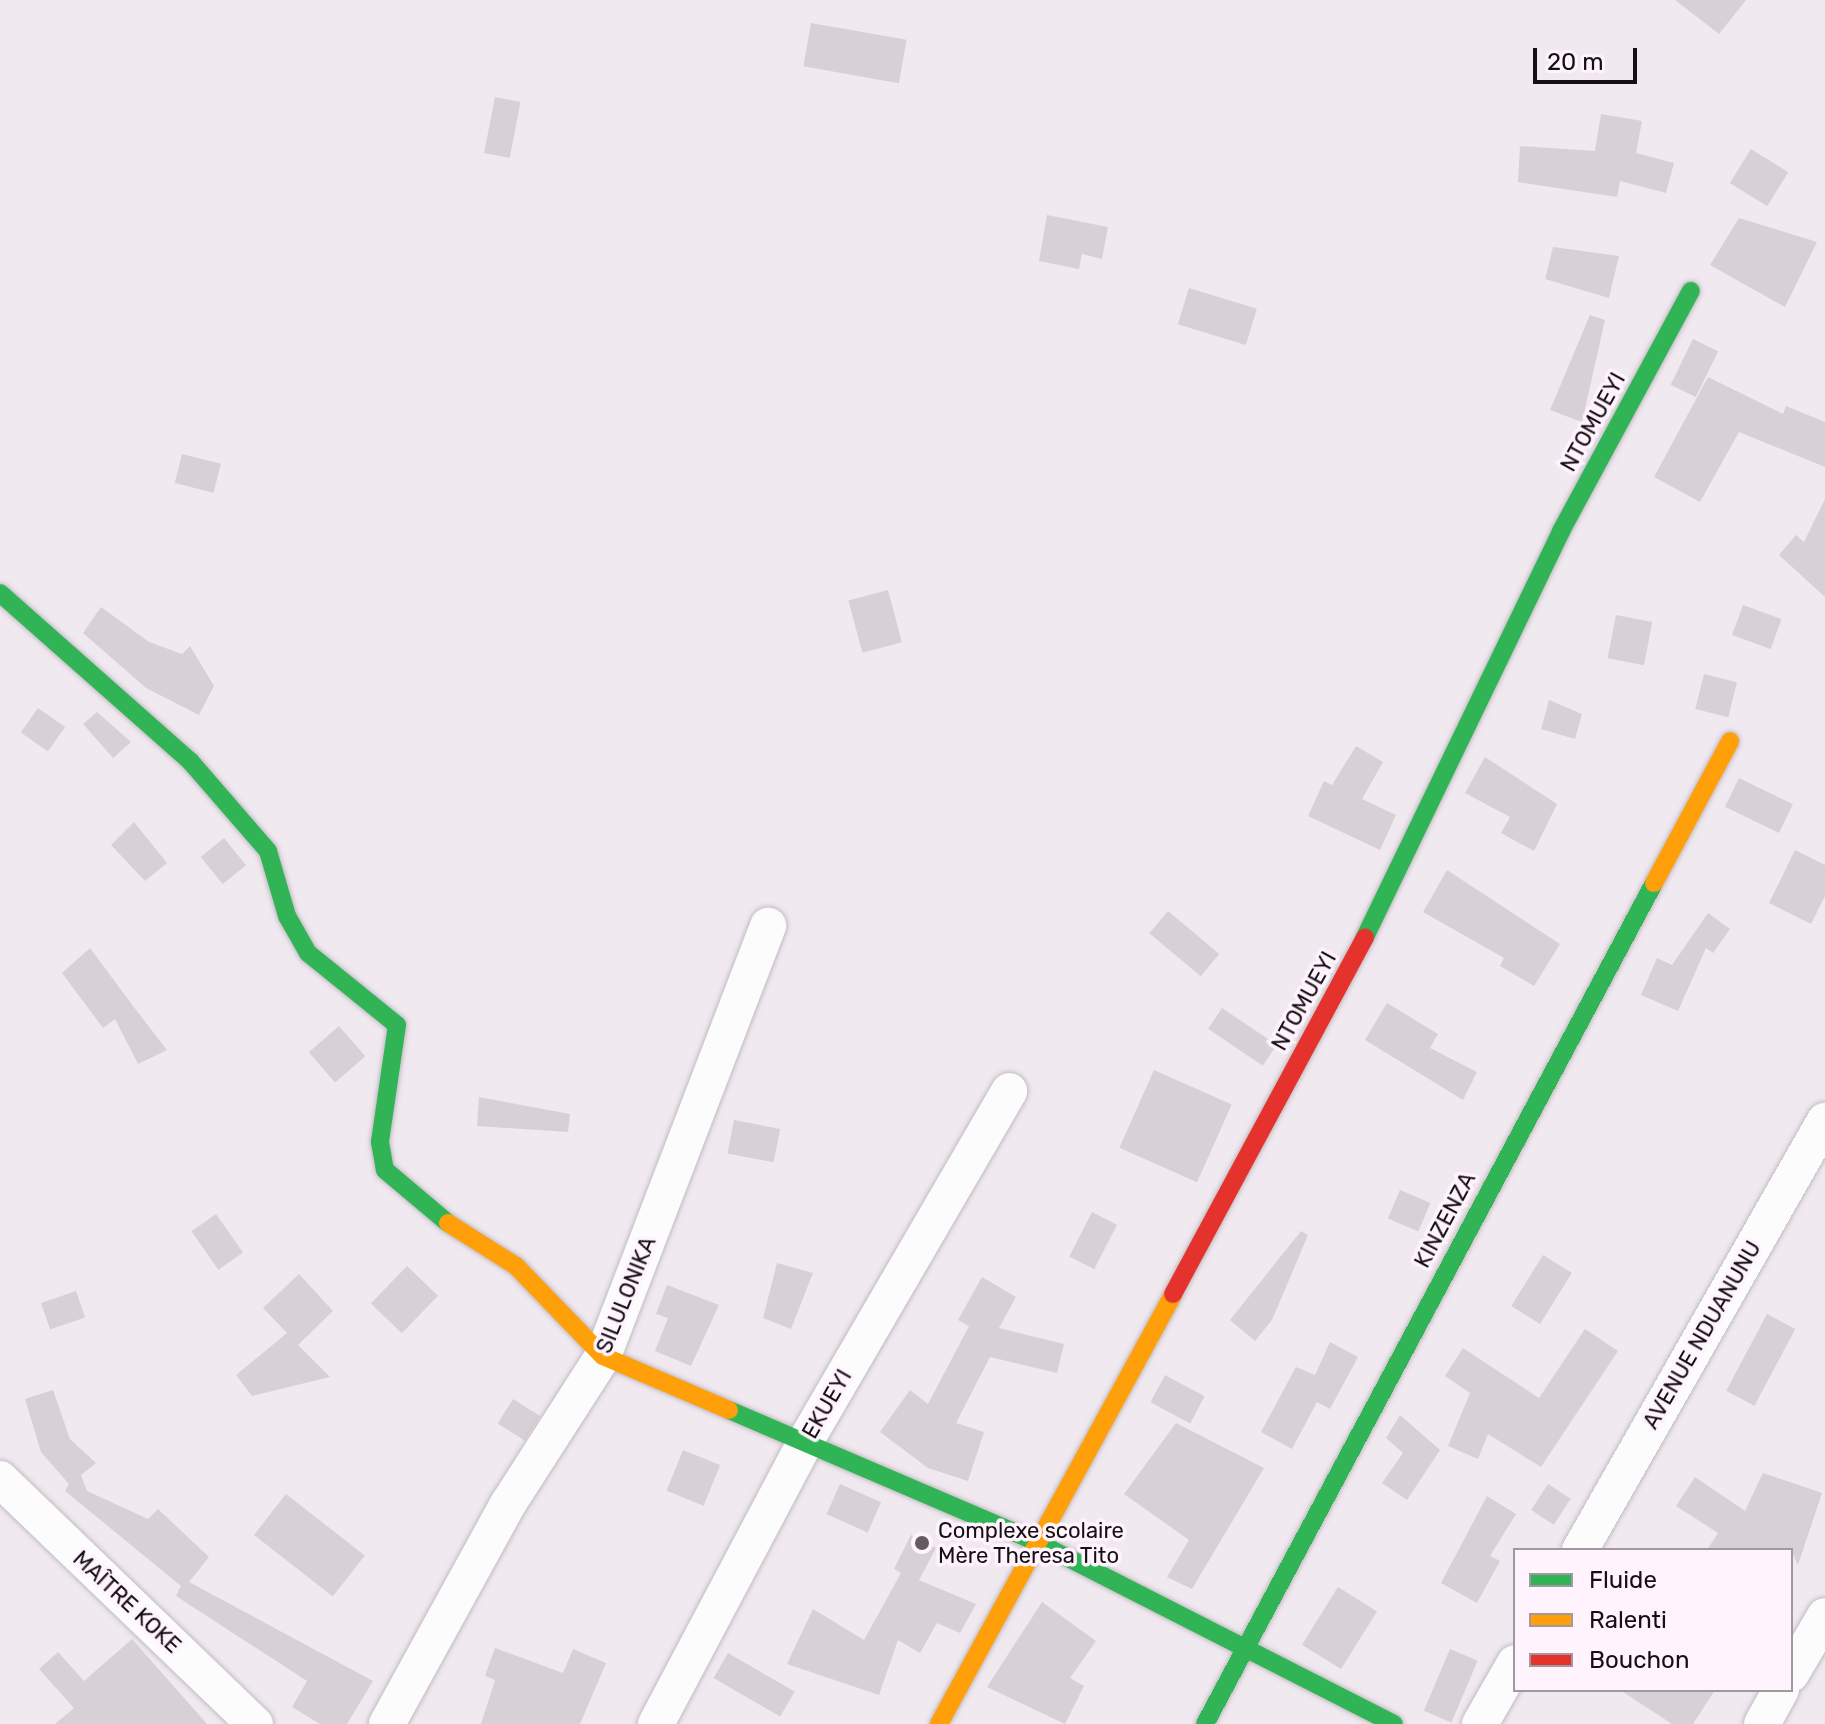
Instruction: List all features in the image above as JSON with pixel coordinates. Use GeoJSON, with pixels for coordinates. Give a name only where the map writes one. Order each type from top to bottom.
{"type":"FeatureCollection","features":[{"type":"Feature","properties":{"kind":"street","name":"NTOMUEYI"},"geometry":{"type":"LineString","coordinates":[[939,1724],[1033,1540],[1356,957],[1561,531],[1691,291]]}},
{"type":"Feature","properties":{"kind":"street"},"geometry":{"type":"LineString","coordinates":[[0,593],[190,761],[268,851],[287,916],[308,953],[397,1025],[380,1142],[385,1170],[424,1207],[516,1266],[603,1356],[1033,1540],[1245,1642],[1394,1724]]}},
{"type":"Feature","properties":{"kind":"street","name":"KINZENZA"},"geometry":{"type":"LineString","coordinates":[[1205,1724],[1245,1642],[1730,741]]}},
{"type":"Feature","properties":{"kind":"street","name":"SILULONIKA"},"geometry":{"type":"LineString","coordinates":[[387,1724],[508,1504],[603,1356],[768,926]]}},
{"type":"Feature","properties":{"kind":"street","name":"EKUEYI"},"geometry":{"type":"LineString","coordinates":[[656,1724],[805,1442],[1009,1091]]}},
{"type":"Feature","properties":{"kind":"street","name":"AVENUE NDUANUNU"},"geometry":{"type":"LineString","coordinates":[[1581,1548],[1825,1121]]}},
{"type":"Feature","properties":{"kind":"street","name":"MAÎTRE KOKE"},"geometry":{"type":"LineString","coordinates":[[0,1479],[255,1724]]}},
{"type":"Feature","properties":{"kind":"street"},"geometry":{"type":"LineString","coordinates":[[1793,1671],[1825,1616]]}},
{"type":"Feature","properties":{"kind":"street"},"geometry":{"type":"LineString","coordinates":[[1480,1724],[1513,1666]]}},
{"type":"Feature","properties":{"kind":"street"},"geometry":{"type":"LineString","coordinates":[[1762,1724],[1780,1692]]}},
{"type":"Feature","properties":{"kind":"building"},"geometry":{"type":"Polygon","coordinates":[[[1675,0],[1746,0],[1719,34],[1675,0]]]}},
{"type":"Feature","properties":{"kind":"building"},"geometry":{"type":"Polygon","coordinates":[[[811,23],[907,40],[899,83],[803,66],[811,23]]]}},
{"type":"Feature","properties":{"kind":"building"},"geometry":{"type":"Polygon","coordinates":[[[495,97],[521,102],[510,158],[484,153],[495,97]]]}},
{"type":"Feature","properties":{"kind":"building"},"geometry":{"type":"Polygon","coordinates":[[[1601,114],[1642,121],[1636,153],[1674,163],[1666,193],[1620,181],[1617,197],[1518,182],[1520,146],[1595,151],[1601,114]]]}},
{"type":"Feature","properties":{"kind":"building"},"geometry":{"type":"Polygon","coordinates":[[[1751,149],[1788,172],[1767,206],[1730,183],[1751,149]]]}},
{"type":"Feature","properties":{"kind":"building"},"geometry":{"type":"Polygon","coordinates":[[[1047,215],[1108,227],[1102,259],[1082,254],[1079,269],[1039,261],[1047,215]]]}},
{"type":"Feature","properties":{"kind":"building"},"geometry":{"type":"Polygon","coordinates":[[[1739,218],[1817,242],[1785,307],[1710,265],[1739,218]]]}},
{"type":"Feature","properties":{"kind":"building"},"geometry":{"type":"Polygon","coordinates":[[[1553,247],[1619,256],[1609,298],[1545,279],[1553,247]]]}},
{"type":"Feature","properties":{"kind":"building"},"geometry":{"type":"Polygon","coordinates":[[[1189,288],[1257,309],[1246,345],[1178,324],[1189,288]]]}},
{"type":"Feature","properties":{"kind":"building"},"geometry":{"type":"Polygon","coordinates":[[[1590,315],[1605,320],[1582,422],[1550,410],[1590,315]]]}},
{"type":"Feature","properties":{"kind":"building"},"geometry":{"type":"Polygon","coordinates":[[[1693,339],[1718,351],[1696,397],[1671,385],[1693,339]]]}},
{"type":"Feature","properties":{"kind":"building"},"geometry":{"type":"Polygon","coordinates":[[[1708,377],[1783,414],[1786,406],[1825,422],[1825,467],[1739,432],[1700,502],[1654,477],[1708,377]]]}},
{"type":"Feature","properties":{"kind":"building"},"geometry":{"type":"Polygon","coordinates":[[[182,454],[221,464],[214,493],[175,483],[182,454]]]}},
{"type":"Feature","properties":{"kind":"building"},"geometry":{"type":"Polygon","coordinates":[[[1825,499],[1825,597],[1779,555],[1796,535],[1804,542],[1825,499]]]}},
{"type":"Feature","properties":{"kind":"building"},"geometry":{"type":"Polygon","coordinates":[[[888,590],[902,642],[862,653],[848,601],[888,590]]]}},
{"type":"Feature","properties":{"kind":"building"},"geometry":{"type":"Polygon","coordinates":[[[1743,605],[1782,619],[1771,649],[1732,635],[1743,605]]]}},
{"type":"Feature","properties":{"kind":"building"},"geometry":{"type":"Polygon","coordinates":[[[101,607],[149,642],[182,654],[190,646],[214,686],[199,715],[146,688],[83,633],[101,607]]]}},
{"type":"Feature","properties":{"kind":"building"},"geometry":{"type":"Polygon","coordinates":[[[1616,615],[1652,622],[1644,665],[1608,658],[1616,615]]]}},
{"type":"Feature","properties":{"kind":"building"},"geometry":{"type":"Polygon","coordinates":[[[1704,674],[1737,682],[1728,717],[1695,709],[1704,674]]]}},
{"type":"Feature","properties":{"kind":"building"},"geometry":{"type":"Polygon","coordinates":[[[1549,700],[1582,714],[1575,739],[1541,729],[1549,700]]]}},
{"type":"Feature","properties":{"kind":"building"},"geometry":{"type":"Polygon","coordinates":[[[38,708],[65,727],[48,752],[21,733],[38,708]]]}},
{"type":"Feature","properties":{"kind":"building"},"geometry":{"type":"Polygon","coordinates":[[[97,712],[131,742],[113,758],[83,724],[97,712]]]}},
{"type":"Feature","properties":{"kind":"building"},"geometry":{"type":"Polygon","coordinates":[[[1356,746],[1383,762],[1362,799],[1396,815],[1380,850],[1308,816],[1324,781],[1332,785],[1356,746]]]}},
{"type":"Feature","properties":{"kind":"building"},"geometry":{"type":"Polygon","coordinates":[[[1485,757],[1557,804],[1534,851],[1501,833],[1510,817],[1465,793],[1485,757]]]}},
{"type":"Feature","properties":{"kind":"building"},"geometry":{"type":"Polygon","coordinates":[[[1739,778],[1793,804],[1779,833],[1725,807],[1739,778]]]}},
{"type":"Feature","properties":{"kind":"building"},"geometry":{"type":"Polygon","coordinates":[[[134,822],[167,863],[145,881],[111,845],[134,822]]]}},
{"type":"Feature","properties":{"kind":"building"},"geometry":{"type":"Polygon","coordinates":[[[224,838],[246,865],[223,884],[201,857],[224,838]]]}},
{"type":"Feature","properties":{"kind":"building"},"geometry":{"type":"Polygon","coordinates":[[[1795,850],[1825,865],[1825,896],[1811,924],[1769,903],[1795,850]]]}},
{"type":"Feature","properties":{"kind":"building"},"geometry":{"type":"Polygon","coordinates":[[[1447,870],[1560,944],[1534,986],[1500,966],[1504,958],[1423,912],[1447,870]]]}},
{"type":"Feature","properties":{"kind":"building"},"geometry":{"type":"Polygon","coordinates":[[[1168,911],[1219,954],[1201,976],[1149,933],[1168,911]]]}},
{"type":"Feature","properties":{"kind":"building"},"geometry":{"type":"Polygon","coordinates":[[[1708,913],[1730,929],[1713,953],[1706,948],[1678,1011],[1641,995],[1657,958],[1672,965],[1708,913]]]}},
{"type":"Feature","properties":{"kind":"building"},"geometry":{"type":"Polygon","coordinates":[[[90,948],[167,1050],[138,1064],[115,1019],[103,1028],[62,973],[90,948]]]}},
{"type":"Feature","properties":{"kind":"building"},"geometry":{"type":"Polygon","coordinates":[[[1387,1003],[1438,1034],[1430,1048],[1477,1072],[1463,1100],[1365,1040],[1387,1003]]]}},
{"type":"Feature","properties":{"kind":"building"},"geometry":{"type":"Polygon","coordinates":[[[1222,1008],[1277,1045],[1263,1066],[1208,1029],[1222,1008]]]}},
{"type":"Feature","properties":{"kind":"building"},"geometry":{"type":"Polygon","coordinates":[[[339,1026],[365,1056],[335,1082],[309,1052],[339,1026]]]}},
{"type":"Feature","properties":{"kind":"building"},"geometry":{"type":"Polygon","coordinates":[[[1154,1070],[1232,1105],[1197,1182],[1119,1148],[1154,1070]]]}},
{"type":"Feature","properties":{"kind":"building"},"geometry":{"type":"Polygon","coordinates":[[[479,1097],[570,1114],[568,1132],[477,1126],[479,1097]]]}},
{"type":"Feature","properties":{"kind":"building"},"geometry":{"type":"Polygon","coordinates":[[[734,1120],[780,1129],[774,1162],[728,1153],[734,1120]]]}},
{"type":"Feature","properties":{"kind":"building"},"geometry":{"type":"Polygon","coordinates":[[[1400,1190],[1430,1203],[1418,1231],[1388,1219],[1400,1190]]]}},
{"type":"Feature","properties":{"kind":"building"},"geometry":{"type":"Polygon","coordinates":[[[1092,1212],[1117,1225],[1094,1269],[1069,1257],[1092,1212]]]}},
{"type":"Feature","properties":{"kind":"building"},"geometry":{"type":"Polygon","coordinates":[[[216,1214],[243,1253],[218,1270],[191,1231],[216,1214]]]}},
{"type":"Feature","properties":{"kind":"building"},"geometry":{"type":"Polygon","coordinates":[[[1301,1231],[1308,1235],[1272,1320],[1255,1341],[1230,1320],[1301,1231]]]}},
{"type":"Feature","properties":{"kind":"building"},"geometry":{"type":"Polygon","coordinates":[[[1543,1255],[1572,1273],[1540,1324],[1511,1306],[1543,1255]]]}},
{"type":"Feature","properties":{"kind":"building"},"geometry":{"type":"Polygon","coordinates":[[[777,1263],[813,1273],[791,1329],[763,1318],[777,1263]]]}},
{"type":"Feature","properties":{"kind":"building"},"geometry":{"type":"Polygon","coordinates":[[[407,1266],[438,1296],[402,1333],[371,1303],[407,1266]]]}},
{"type":"Feature","properties":{"kind":"building"},"geometry":{"type":"Polygon","coordinates":[[[299,1274],[333,1311],[298,1345],[330,1377],[252,1396],[236,1375],[287,1333],[263,1308],[299,1274]]]}},
{"type":"Feature","properties":{"kind":"building"},"geometry":{"type":"Polygon","coordinates":[[[982,1277],[1016,1297],[999,1328],[1064,1344],[1057,1373],[990,1357],[956,1423],[984,1432],[968,1481],[928,1468],[880,1432],[910,1390],[928,1404],[969,1326],[958,1320],[982,1277]]]}},
{"type":"Feature","properties":{"kind":"building"},"geometry":{"type":"Polygon","coordinates":[[[667,1285],[719,1305],[691,1366],[655,1351],[668,1318],[656,1314],[667,1285]]]}},
{"type":"Feature","properties":{"kind":"building"},"geometry":{"type":"Polygon","coordinates":[[[76,1291],[85,1317],[50,1330],[41,1303],[76,1291]]]}},
{"type":"Feature","properties":{"kind":"building"},"geometry":{"type":"Polygon","coordinates":[[[1767,1314],[1795,1329],[1754,1406],[1726,1391],[1767,1314]]]}},
{"type":"Feature","properties":{"kind":"building"},"geometry":{"type":"Polygon","coordinates":[[[1585,1329],[1618,1351],[1541,1467],[1488,1434],[1478,1459],[1448,1446],[1470,1393],[1445,1376],[1463,1348],[1539,1398],[1585,1329]]]}},
{"type":"Feature","properties":{"kind":"building"},"geometry":{"type":"Polygon","coordinates":[[[1330,1342],[1358,1357],[1330,1409],[1317,1402],[1292,1449],[1261,1432],[1296,1367],[1315,1375],[1330,1342]]]}},
{"type":"Feature","properties":{"kind":"building"},"geometry":{"type":"Polygon","coordinates":[[[1165,1375],[1205,1396],[1190,1423],[1150,1402],[1165,1375]]]}},
{"type":"Feature","properties":{"kind":"building"},"geometry":{"type":"Polygon","coordinates":[[[53,1390],[70,1439],[96,1463],[81,1475],[87,1491],[148,1519],[158,1509],[209,1557],[189,1582],[373,1681],[347,1724],[320,1724],[292,1707],[307,1681],[176,1596],[181,1586],[65,1491],[69,1484],[41,1452],[25,1399],[53,1390]]]}},
{"type":"Feature","properties":{"kind":"building"},"geometry":{"type":"Polygon","coordinates":[[[513,1399],[540,1416],[525,1441],[498,1424],[513,1399]]]}},
{"type":"Feature","properties":{"kind":"building"},"geometry":{"type":"Polygon","coordinates":[[[1400,1415],[1440,1450],[1407,1500],[1382,1483],[1403,1453],[1386,1438],[1400,1415]]]}},
{"type":"Feature","properties":{"kind":"building"},"geometry":{"type":"Polygon","coordinates":[[[1176,1423],[1264,1468],[1192,1589],[1167,1577],[1189,1540],[1124,1494],[1176,1423]]]}},
{"type":"Feature","properties":{"kind":"building"},"geometry":{"type":"Polygon","coordinates":[[[683,1450],[720,1465],[704,1506],[667,1491],[683,1450]]]}},
{"type":"Feature","properties":{"kind":"building"},"geometry":{"type":"Polygon","coordinates":[[[1763,1473],[1822,1493],[1798,1565],[1793,1548],[1708,1548],[1718,1533],[1676,1506],[1695,1477],[1745,1511],[1763,1473]]]}},
{"type":"Feature","properties":{"kind":"building"},"geometry":{"type":"Polygon","coordinates":[[[840,1484],[881,1502],[868,1532],[827,1514],[840,1484]]]}},
{"type":"Feature","properties":{"kind":"building"},"geometry":{"type":"Polygon","coordinates":[[[1548,1484],[1571,1499],[1554,1525],[1531,1510],[1548,1484]]]}},
{"type":"Feature","properties":{"kind":"building"},"geometry":{"type":"Polygon","coordinates":[[[286,1494],[365,1556],[333,1597],[254,1535],[286,1494]]]}},
{"type":"Feature","properties":{"kind":"building"},"geometry":{"type":"Polygon","coordinates":[[[1487,1496],[1516,1514],[1490,1556],[1500,1561],[1477,1603],[1441,1583],[1487,1496]]]}},
{"type":"Feature","properties":{"kind":"building"},"geometry":{"type":"Polygon","coordinates":[[[911,1535],[936,1548],[919,1580],[976,1604],[960,1633],[937,1623],[920,1653],[898,1640],[879,1695],[787,1664],[813,1609],[864,1640],[901,1573],[894,1569],[911,1535]]]}},
{"type":"Feature","properties":{"kind":"building"},"geometry":{"type":"Polygon","coordinates":[[[1338,1587],[1377,1611],[1341,1669],[1302,1645],[1338,1587]]]}},
{"type":"Feature","properties":{"kind":"building"},"geometry":{"type":"Polygon","coordinates":[[[1042,1602],[1096,1641],[1070,1678],[1084,1686],[1065,1724],[987,1687],[1042,1602]]]}},
{"type":"Feature","properties":{"kind":"building"},"geometry":{"type":"Polygon","coordinates":[[[132,1639],[207,1724],[55,1724],[74,1708],[39,1669],[58,1652],[84,1681],[132,1639]]]}},
{"type":"Feature","properties":{"kind":"building"},"geometry":{"type":"Polygon","coordinates":[[[495,1648],[563,1673],[573,1649],[606,1663],[580,1724],[481,1724],[495,1680],[485,1676],[495,1648]]]}},
{"type":"Feature","properties":{"kind":"building"},"geometry":{"type":"Polygon","coordinates":[[[1450,1649],[1478,1661],[1451,1722],[1424,1711],[1450,1649]]]}},
{"type":"Feature","properties":{"kind":"building"},"geometry":{"type":"Polygon","coordinates":[[[728,1653],[795,1692],[780,1717],[714,1678],[728,1653]]]}},
{"type":"Feature","properties":{"kind":"building"},"geometry":{"type":"Polygon","coordinates":[[[1623,1692],[1714,1692],[1693,1724],[1672,1724],[1623,1692]]]}},
{"type":"Feature","properties":{"kind":"traffic: fast"},"geometry":{"type":"LineString","coordinates":[[1365,937],[1561,531],[1691,291]]}},
{"type":"Feature","properties":{"kind":"traffic: fast"},"geometry":{"type":"LineString","coordinates":[[0,593],[190,761],[268,851],[287,916],[308,953],[397,1025],[380,1142],[385,1170],[448,1223]]}},
{"type":"Feature","properties":{"kind":"traffic: fast"},"geometry":{"type":"LineString","coordinates":[[1205,1724],[1654,883]]}},
{"type":"Feature","properties":{"kind":"traffic: fast"},"geometry":{"type":"LineString","coordinates":[[729,1410],[1033,1540],[1394,1724]]}},
{"type":"Feature","properties":{"kind":"traffic: slow"},"geometry":{"type":"LineString","coordinates":[[1654,883],[1730,741]]}},
{"type":"Feature","properties":{"kind":"traffic: slow"},"geometry":{"type":"LineString","coordinates":[[448,1223],[516,1266],[603,1356],[729,1410]]}},
{"type":"Feature","properties":{"kind":"traffic: slow"},"geometry":{"type":"LineString","coordinates":[[939,1724],[1173,1294]]}},
{"type":"Feature","properties":{"kind":"traffic: jam"},"geometry":{"type":"LineString","coordinates":[[1173,1294],[1365,937]]}},
{"type":"Feature","properties":{"kind":"place","name":"Complexe scolaire Mère Theresa Tito"},"geometry":{"type":"Point","coordinates":[922,1543]}}]}
